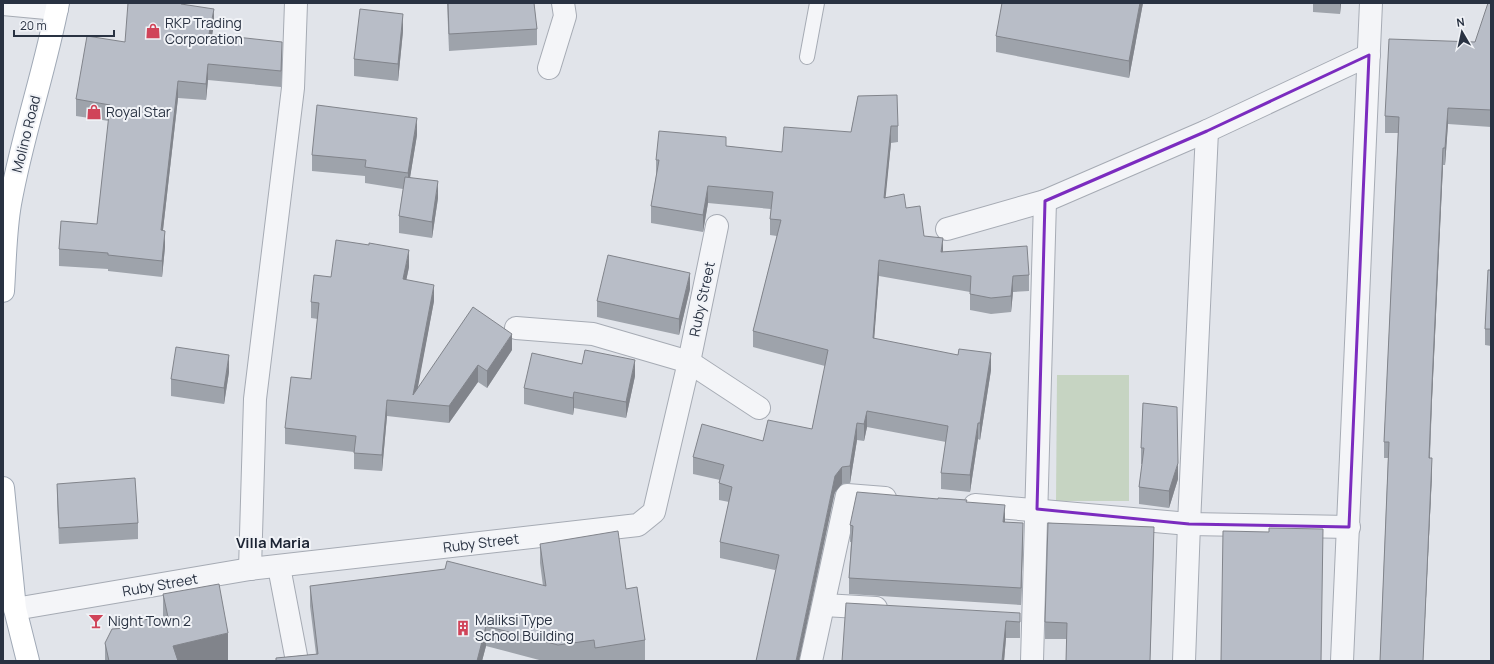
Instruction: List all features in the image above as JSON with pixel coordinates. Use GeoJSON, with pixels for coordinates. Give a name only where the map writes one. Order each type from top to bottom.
{"type":"FeatureCollection","features":[{"type":"Feature","properties":{"kind":"main road","name":"Molino Road"},"geometry":{"type":"LineString","coordinates":[[3,278],[5,238],[10,204],[21,150],[58,6]]}},
{"type":"Feature","properties":{"kind":"main road"},"geometry":{"type":"LineString","coordinates":[[3,488],[7,565],[23,660]]}},
{"type":"Feature","properties":{"kind":"street"},"geometry":{"type":"LineString","coordinates":[[250,569],[256,398],[294,88],[296,3]]}},
{"type":"Feature","properties":{"kind":"street"},"geometry":{"type":"LineString","coordinates":[[549,68],[565,16],[563,3]]}},
{"type":"Feature","properties":{"kind":"street"},"geometry":{"type":"LineString","coordinates":[[1342,661],[1371,3]]}},
{"type":"Feature","properties":{"kind":"street"},"geometry":{"type":"LineString","coordinates":[[3,4],[58,6]]}},
{"type":"Feature","properties":{"kind":"street"},"geometry":{"type":"LineString","coordinates":[[947,229],[1045,201],[1207,132],[1369,55]]}},
{"type":"Feature","properties":{"kind":"street"},"geometry":{"type":"LineString","coordinates":[[1184,661],[1207,132]]}},
{"type":"Feature","properties":{"kind":"street"},"geometry":{"type":"LineString","coordinates":[[1032,661],[1045,201]]}},
{"type":"Feature","properties":{"kind":"street","name":"Ruby Street"},"geometry":{"type":"LineString","coordinates":[[15,610],[250,569],[279,567],[638,525],[654,512],[689,362],[717,226]]}},
{"type":"Feature","properties":{"kind":"street"},"geometry":{"type":"LineString","coordinates":[[516,328],[593,334],[689,362],[759,408]]}},
{"type":"Feature","properties":{"kind":"street"},"geometry":{"type":"LineString","coordinates":[[811,661],[847,495],[902,499]]}},
{"type":"Feature","properties":{"kind":"street"},"geometry":{"type":"LineString","coordinates":[[958,503],[1189,524],[1349,528]]}},
{"type":"Feature","properties":{"kind":"street"},"geometry":{"type":"LineString","coordinates":[[279,567],[297,661]]}},
{"type":"Feature","properties":{"kind":"street"},"geometry":{"type":"LineString","coordinates":[[824,604],[894,609]]}},
{"type":"Feature","properties":{"kind":"street"},"geometry":{"type":"LineString","coordinates":[[1010,617],[1033,618]]}},
{"type":"Feature","properties":{"kind":"lane"},"geometry":{"type":"LineString","coordinates":[[807,56],[817,3]]}},
{"type":"Feature","properties":{"kind":"highlighted area"},"geometry":{"type":"Polygon","coordinates":[[[1369,55],[1349,527],[1189,524],[1037,509],[1045,201],[1207,131],[1369,55]]]}},
{"type":"Feature","properties":{"kind":"green space"},"geometry":{"type":"Polygon","coordinates":[[[1057,375],[1129,375],[1129,501],[1056,501],[1057,375]]]}},
{"type":"Feature","properties":{"kind":"building"},"geometry":{"type":"Polygon","coordinates":[[[128,3],[181,3],[214,9],[209,34],[282,42],[281,71],[208,64],[206,84],[178,81],[161,230],[165,231],[162,261],[108,255],[108,253],[59,249],[61,221],[97,224],[110,105],[76,99],[87,36],[125,42],[128,3]]]}},
{"type":"Feature","properties":{"kind":"building"},"geometry":{"type":"Polygon","coordinates":[[[448,3],[534,3],[537,29],[449,34],[448,3]]]}},
{"type":"Feature","properties":{"kind":"building"},"geometry":{"type":"Polygon","coordinates":[[[1002,3],[1140,3],[1129,61],[996,36],[1002,3]]]}},
{"type":"Feature","properties":{"kind":"building"},"geometry":{"type":"Polygon","coordinates":[[[1488,3],[1491,3],[1491,110],[1448,108],[1445,148],[1443,148],[1429,458],[1432,458],[1423,661],[1380,661],[1389,442],[1384,442],[1399,117],[1385,116],[1389,39],[1475,42],[1488,3]]]}},
{"type":"Feature","properties":{"kind":"building"},"geometry":{"type":"Polygon","coordinates":[[[360,9],[403,14],[398,64],[354,59],[360,9]]]}},
{"type":"Feature","properties":{"kind":"building"},"geometry":{"type":"Polygon","coordinates":[[[897,95],[898,126],[891,126],[884,198],[904,194],[906,208],[920,206],[924,236],[943,238],[941,252],[1027,246],[1029,275],[1013,276],[1011,296],[991,298],[970,294],[971,276],[879,260],[873,338],[958,355],[959,349],[991,353],[970,475],[941,473],[948,426],[867,411],[864,424],[857,423],[850,466],[842,467],[835,476],[796,661],[756,661],[779,555],[720,542],[732,487],[719,483],[724,465],[693,457],[702,424],[763,441],[768,420],[812,429],[828,350],[753,331],[781,220],[770,219],[773,192],[708,186],[703,215],[651,206],[659,160],[656,160],[659,131],[726,137],[726,146],[782,152],[784,127],[851,132],[858,96],[897,95]]]}},
{"type":"Feature","properties":{"kind":"building"},"geometry":{"type":"Polygon","coordinates":[[[317,105],[417,118],[408,173],[365,167],[366,160],[312,155],[317,105]]]}},
{"type":"Feature","properties":{"kind":"building"},"geometry":{"type":"Polygon","coordinates":[[[405,177],[438,181],[432,222],[399,216],[405,177]]]}},
{"type":"Feature","properties":{"kind":"building"},"geometry":{"type":"Polygon","coordinates":[[[336,240],[369,245],[369,243],[409,250],[403,279],[434,285],[413,395],[473,307],[512,334],[487,371],[478,365],[449,406],[387,400],[382,455],[354,453],[356,436],[285,428],[291,377],[311,379],[319,303],[311,302],[314,275],[331,277],[336,240]]]}},
{"type":"Feature","properties":{"kind":"building"},"geometry":{"type":"Polygon","coordinates":[[[608,255],[690,273],[679,319],[597,301],[608,255]]]}},
{"type":"Feature","properties":{"kind":"building"},"geometry":{"type":"Polygon","coordinates":[[[1488,270],[1491,270],[1491,329],[1485,329],[1488,270]]]}},
{"type":"Feature","properties":{"kind":"building"},"geometry":{"type":"Polygon","coordinates":[[[176,347],[229,355],[224,388],[171,379],[176,347]]]}},
{"type":"Feature","properties":{"kind":"building"},"geometry":{"type":"Polygon","coordinates":[[[585,350],[635,360],[626,402],[574,392],[573,398],[524,388],[532,353],[582,364],[585,350]]]}},
{"type":"Feature","properties":{"kind":"building"},"geometry":{"type":"Polygon","coordinates":[[[1143,403],[1177,407],[1178,463],[1169,491],[1139,487],[1144,448],[1141,448],[1143,403]]]}},
{"type":"Feature","properties":{"kind":"building"},"geometry":{"type":"Polygon","coordinates":[[[135,478],[138,523],[59,528],[57,484],[135,478]]]}},
{"type":"Feature","properties":{"kind":"building"},"geometry":{"type":"Polygon","coordinates":[[[857,492],[967,500],[966,502],[1005,505],[1003,522],[1023,523],[1021,588],[849,578],[853,526],[850,525],[857,492]]]}},
{"type":"Feature","properties":{"kind":"building"},"geometry":{"type":"Polygon","coordinates":[[[1048,523],[1154,527],[1150,661],[1066,661],[1067,623],[1045,622],[1048,523]]]}},
{"type":"Feature","properties":{"kind":"building"},"geometry":{"type":"Polygon","coordinates":[[[1269,528],[1323,529],[1321,661],[1221,661],[1223,531],[1269,532],[1269,528]]]}},
{"type":"Feature","properties":{"kind":"building"},"geometry":{"type":"Polygon","coordinates":[[[618,531],[626,589],[637,587],[645,640],[595,648],[594,640],[558,645],[486,626],[477,661],[276,661],[276,658],[318,654],[310,586],[445,569],[447,561],[546,586],[540,544],[618,531]]]}},
{"type":"Feature","properties":{"kind":"building"},"geometry":{"type":"Polygon","coordinates":[[[219,584],[228,633],[173,646],[178,661],[109,661],[105,643],[112,629],[126,628],[126,622],[168,617],[163,594],[219,584]]]}},
{"type":"Feature","properties":{"kind":"building"},"geometry":{"type":"Polygon","coordinates":[[[846,603],[1020,613],[1020,622],[1006,621],[1002,661],[842,661],[846,603]]]}},
{"type":"Feature","properties":{"kind":"place","name":"RKP Trading Corporation"},"geometry":{"type":"Point","coordinates":[153,31]}},
{"type":"Feature","properties":{"kind":"place","name":"Royal Star"},"geometry":{"type":"Point","coordinates":[94,112]}},
{"type":"Feature","properties":{"kind":"place","name":"Night Town 2"},"geometry":{"type":"Point","coordinates":[96,621]}},
{"type":"Feature","properties":{"kind":"place","name":"Maliksi Type School Building"},"geometry":{"type":"Point","coordinates":[463,628]}},
{"type":"Feature","properties":{"kind":"district","name":"Villa Maria"},"geometry":{"type":"Point","coordinates":[273,543]}}]}
